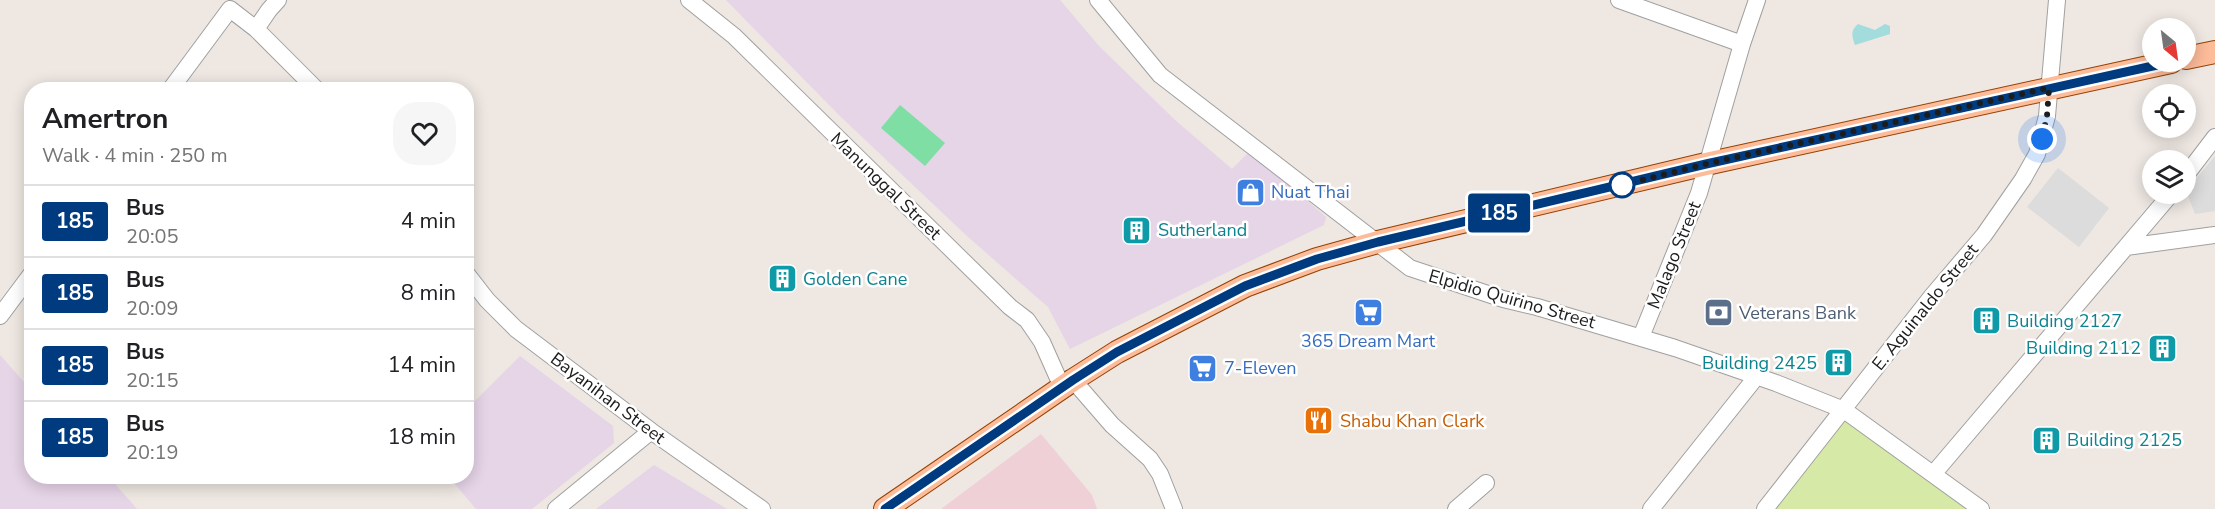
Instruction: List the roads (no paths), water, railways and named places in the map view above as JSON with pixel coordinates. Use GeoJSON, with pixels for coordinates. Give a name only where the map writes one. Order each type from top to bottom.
{"type":"FeatureCollection","features":[{"type":"Feature","properties":{"kind":"main road"},"geometry":{"type":"LineString","coordinates":[[2196,56],[2215,52]]}},
{"type":"Feature","properties":{"kind":"main road"},"geometry":{"type":"LineString","coordinates":[[885,509],[1067,383],[1117,352],[1245,286],[1317,259],[1378,242],[1706,164],[2142,68]]}},
{"type":"Feature","properties":{"kind":"street","name":"Manunggal Street"},"geometry":{"type":"LineString","coordinates":[[689,0],[734,36],[1010,307],[1027,320],[1067,383],[1150,459],[1160,474],[1174,509]]}},
{"type":"Feature","properties":{"kind":"street","name":"Elpidio Quirino Street"},"geometry":{"type":"LineString","coordinates":[[1098,0],[1160,75],[1410,268],[1503,299],[1641,337],[1757,376],[1844,410],[1981,509]]}},
{"type":"Feature","properties":{"kind":"street"},"geometry":{"type":"LineString","coordinates":[[1619,0],[1742,44]]}},
{"type":"Feature","properties":{"kind":"street","name":"Malago Street"},"geometry":{"type":"LineString","coordinates":[[1641,337],[1692,213],[1757,0]]}},
{"type":"Feature","properties":{"kind":"street","name":"E. Aguinaldo Street"},"geometry":{"type":"LineString","coordinates":[[1765,509],[1932,296],[1984,235],[2023,179],[2037,154],[2047,116],[2056,0]]}},
{"type":"Feature","properties":{"kind":"street"},"geometry":{"type":"LineString","coordinates":[[256,29],[276,1]]}},
{"type":"Feature","properties":{"kind":"street"},"geometry":{"type":"LineString","coordinates":[[176,82],[233,4],[309,82]]}},
{"type":"Feature","properties":{"kind":"street"},"geometry":{"type":"LineString","coordinates":[[2196,163],[2215,137]]}},
{"type":"Feature","properties":{"kind":"street"},"geometry":{"type":"LineString","coordinates":[[1934,473],[2163,204]]}},
{"type":"Feature","properties":{"kind":"street"},"geometry":{"type":"LineString","coordinates":[[2126,247],[2215,235]]}},
{"type":"Feature","properties":{"kind":"street","name":"Bayanihan Street"},"geometry":{"type":"LineString","coordinates":[[474,283],[516,329],[651,431],[762,509]]}},
{"type":"Feature","properties":{"kind":"street"},"geometry":{"type":"LineString","coordinates":[[0,315],[24,284]]}},
{"type":"Feature","properties":{"kind":"street"},"geometry":{"type":"LineString","coordinates":[[1651,509],[1757,376]]}},
{"type":"Feature","properties":{"kind":"street"},"geometry":{"type":"LineString","coordinates":[[556,509],[651,431]]}},
{"type":"Feature","properties":{"kind":"street"},"geometry":{"type":"LineString","coordinates":[[1456,509],[1486,483]]}},
{"type":"Feature","properties":{"kind":"water"},"geometry":{"type":"Polygon","coordinates":[[[1858,24],[1875,30],[1885,24],[1890,26],[1890,34],[1855,45],[1852,34],[1858,24]]]}},
{"type":"Feature","properties":{"kind":"place","name":"Nuat Thai"},"geometry":{"type":"Point","coordinates":[1250,192]}},
{"type":"Feature","properties":{"kind":"place","name":"Sutherland"},"geometry":{"type":"Point","coordinates":[1137,230]}},
{"type":"Feature","properties":{"kind":"place","name":"Golden Cane"},"geometry":{"type":"Point","coordinates":[782,279]}},
{"type":"Feature","properties":{"kind":"place","name":"365 Dream Mart"},"geometry":{"type":"Point","coordinates":[1368,312]}},
{"type":"Feature","properties":{"kind":"place","name":"Veterans Bank"},"geometry":{"type":"Point","coordinates":[1718,313]}},
{"type":"Feature","properties":{"kind":"place","name":"Building 2127"},"geometry":{"type":"Point","coordinates":[1986,321]}},
{"type":"Feature","properties":{"kind":"place","name":"Building 2112"},"geometry":{"type":"Point","coordinates":[2162,348]}},
{"type":"Feature","properties":{"kind":"place","name":"Building 2425"},"geometry":{"type":"Point","coordinates":[1838,363]}},
{"type":"Feature","properties":{"kind":"place","name":"7-Eleven"},"geometry":{"type":"Point","coordinates":[1203,368]}},
{"type":"Feature","properties":{"kind":"place","name":"Shabu Khan Clark"},"geometry":{"type":"Point","coordinates":[1319,421]}},
{"type":"Feature","properties":{"kind":"place","name":"Building 2125"},"geometry":{"type":"Point","coordinates":[2046,440]}}]}
